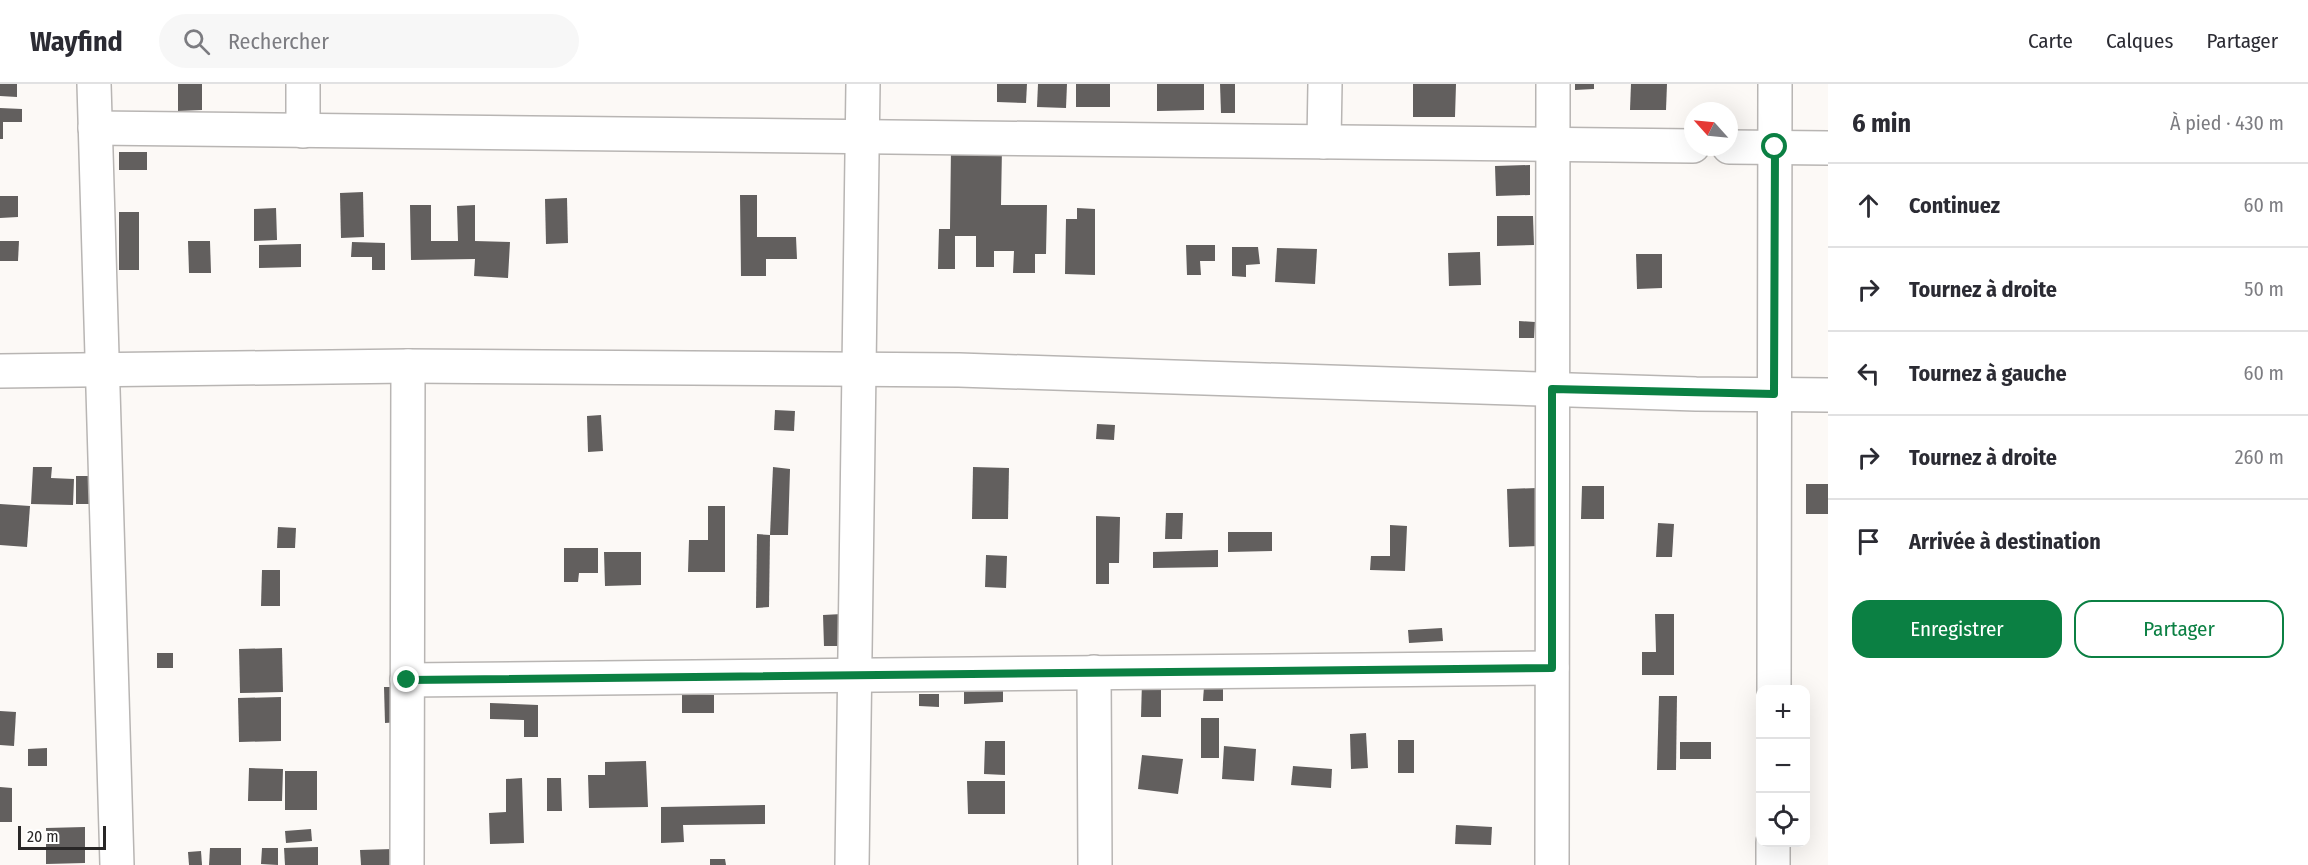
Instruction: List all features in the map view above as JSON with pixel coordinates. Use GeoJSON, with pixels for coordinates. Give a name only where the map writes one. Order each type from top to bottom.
{"type":"FeatureCollection","features":[{"type":"Feature","properties":{"kind":"street"},"geometry":{"type":"LineString","coordinates":[[94,84],[117,865]]}},
{"type":"Feature","properties":{"kind":"street"},"geometry":{"type":"LineString","coordinates":[[303,84],[303,131]]}},
{"type":"Feature","properties":{"kind":"street"},"geometry":{"type":"LineString","coordinates":[[852,865],[863,84]]}},
{"type":"Feature","properties":{"kind":"street"},"geometry":{"type":"LineString","coordinates":[[1324,142],[1325,84]]}},
{"type":"Feature","properties":{"kind":"street"},"geometry":{"type":"LineString","coordinates":[[1552,865],[1553,84]]}},
{"type":"Feature","properties":{"kind":"street"},"geometry":{"type":"LineString","coordinates":[[1774,685],[1775,84]]}},
{"type":"Feature","properties":{"kind":"street"},"geometry":{"type":"LineString","coordinates":[[95,128],[1684,146]]}},
{"type":"Feature","properties":{"kind":"street"},"geometry":{"type":"LineString","coordinates":[[1738,147],[1828,148]]}},
{"type":"Feature","properties":{"kind":"street"},"geometry":{"type":"LineString","coordinates":[[407,865],[408,366]]}},
{"type":"Feature","properties":{"kind":"street"},"geometry":{"type":"LineString","coordinates":[[0,371],[408,366],[959,370],[1552,389],[1828,395]]}},
{"type":"Feature","properties":{"kind":"street"},"geometry":{"type":"LineString","coordinates":[[407,680],[1552,668]]}},
{"type":"Feature","properties":{"kind":"street"},"geometry":{"type":"LineString","coordinates":[[1094,672],[1095,865]]}},
{"type":"Feature","properties":{"kind":"street"},"geometry":{"type":"LineString","coordinates":[[1773,847],[1773,865]]}},
{"type":"Feature","properties":{"kind":"building"},"geometry":{"type":"Polygon","coordinates":[[[0,84],[17,84],[17,97],[0,96],[0,84]]]}},
{"type":"Feature","properties":{"kind":"building"},"geometry":{"type":"Polygon","coordinates":[[[178,84],[202,84],[202,110],[178,111],[178,84]]]}},
{"type":"Feature","properties":{"kind":"building"},"geometry":{"type":"Polygon","coordinates":[[[997,84],[1027,84],[1026,103],[997,102],[997,84]]]}},
{"type":"Feature","properties":{"kind":"building"},"geometry":{"type":"Polygon","coordinates":[[[1038,84],[1067,84],[1066,108],[1037,107],[1038,84]]]}},
{"type":"Feature","properties":{"kind":"building"},"geometry":{"type":"Polygon","coordinates":[[[1076,84],[1110,84],[1110,107],[1076,107],[1076,84]]]}},
{"type":"Feature","properties":{"kind":"building"},"geometry":{"type":"Polygon","coordinates":[[[1157,84],[1204,84],[1204,110],[1157,111],[1157,84]]]}},
{"type":"Feature","properties":{"kind":"building"},"geometry":{"type":"Polygon","coordinates":[[[1220,84],[1235,84],[1235,113],[1221,113],[1220,84]]]}},
{"type":"Feature","properties":{"kind":"building"},"geometry":{"type":"Polygon","coordinates":[[[1413,84],[1456,84],[1455,117],[1413,117],[1413,84]]]}},
{"type":"Feature","properties":{"kind":"building"},"geometry":{"type":"Polygon","coordinates":[[[1575,84],[1594,84],[1594,89],[1575,90],[1575,84]]]}},
{"type":"Feature","properties":{"kind":"building"},"geometry":{"type":"Polygon","coordinates":[[[1631,84],[1667,84],[1666,110],[1630,110],[1631,84]]]}},
{"type":"Feature","properties":{"kind":"building"},"geometry":{"type":"Polygon","coordinates":[[[0,108],[22,109],[22,122],[3,122],[3,139],[0,139],[0,108]]]}},
{"type":"Feature","properties":{"kind":"building"},"geometry":{"type":"Polygon","coordinates":[[[951,147],[1002,147],[1001,205],[1047,205],[1046,254],[1035,254],[1035,273],[1013,273],[1014,251],[994,251],[994,267],[976,267],[976,236],[955,236],[955,269],[938,269],[939,229],[950,229],[951,147]]]}},
{"type":"Feature","properties":{"kind":"building"},"geometry":{"type":"Polygon","coordinates":[[[119,152],[147,152],[147,170],[119,170],[119,152]]]}},
{"type":"Feature","properties":{"kind":"building"},"geometry":{"type":"Polygon","coordinates":[[[1530,165],[1530,195],[1496,196],[1495,166],[1530,165]]]}},
{"type":"Feature","properties":{"kind":"building"},"geometry":{"type":"Polygon","coordinates":[[[363,192],[364,237],[341,238],[340,193],[363,192]]]}},
{"type":"Feature","properties":{"kind":"building"},"geometry":{"type":"Polygon","coordinates":[[[740,195],[757,195],[757,237],[796,237],[797,259],[766,259],[766,276],[741,276],[740,195]]]}},
{"type":"Feature","properties":{"kind":"building"},"geometry":{"type":"Polygon","coordinates":[[[0,196],[18,196],[18,217],[0,218],[0,196]]]}},
{"type":"Feature","properties":{"kind":"building"},"geometry":{"type":"Polygon","coordinates":[[[567,198],[568,243],[546,244],[545,199],[567,198]]]}},
{"type":"Feature","properties":{"kind":"building"},"geometry":{"type":"Polygon","coordinates":[[[410,205],[431,205],[431,241],[458,241],[457,206],[475,205],[475,241],[510,242],[508,278],[474,276],[475,259],[411,260],[410,205]]]}},
{"type":"Feature","properties":{"kind":"building"},"geometry":{"type":"Polygon","coordinates":[[[276,208],[277,240],[254,241],[254,209],[276,208]]]}},
{"type":"Feature","properties":{"kind":"building"},"geometry":{"type":"Polygon","coordinates":[[[1077,208],[1095,209],[1095,275],[1065,274],[1066,219],[1077,219],[1077,208]]]}},
{"type":"Feature","properties":{"kind":"building"},"geometry":{"type":"Polygon","coordinates":[[[119,212],[139,212],[139,270],[119,270],[119,212]]]}},
{"type":"Feature","properties":{"kind":"building"},"geometry":{"type":"Polygon","coordinates":[[[1497,216],[1533,216],[1534,245],[1497,246],[1497,216]]]}},
{"type":"Feature","properties":{"kind":"building"},"geometry":{"type":"Polygon","coordinates":[[[0,241],[19,241],[18,261],[0,261],[0,241]]]}},
{"type":"Feature","properties":{"kind":"building"},"geometry":{"type":"Polygon","coordinates":[[[188,241],[210,241],[211,273],[189,273],[188,241]]]}},
{"type":"Feature","properties":{"kind":"building"},"geometry":{"type":"Polygon","coordinates":[[[352,242],[385,243],[385,270],[372,270],[372,257],[351,257],[352,242]]]}},
{"type":"Feature","properties":{"kind":"building"},"geometry":{"type":"Polygon","coordinates":[[[301,244],[301,267],[259,268],[259,245],[301,244]]]}},
{"type":"Feature","properties":{"kind":"building"},"geometry":{"type":"Polygon","coordinates":[[[1186,245],[1215,245],[1215,261],[1200,261],[1201,275],[1187,275],[1186,245]]]}},
{"type":"Feature","properties":{"kind":"building"},"geometry":{"type":"Polygon","coordinates":[[[1232,247],[1258,247],[1260,264],[1246,265],[1246,277],[1232,276],[1232,247]]]}},
{"type":"Feature","properties":{"kind":"building"},"geometry":{"type":"Polygon","coordinates":[[[1277,248],[1317,249],[1315,284],[1275,282],[1277,248]]]}},
{"type":"Feature","properties":{"kind":"building"},"geometry":{"type":"Polygon","coordinates":[[[1480,252],[1481,285],[1449,286],[1448,253],[1480,252]]]}},
{"type":"Feature","properties":{"kind":"building"},"geometry":{"type":"Polygon","coordinates":[[[1636,254],[1662,254],[1662,288],[1637,289],[1636,254]]]}},
{"type":"Feature","properties":{"kind":"building"},"geometry":{"type":"Polygon","coordinates":[[[1519,321],[1535,322],[1534,338],[1519,338],[1519,321]]]}},
{"type":"Feature","properties":{"kind":"building"},"geometry":{"type":"Polygon","coordinates":[[[775,410],[795,411],[794,431],[774,430],[775,410]]]}},
{"type":"Feature","properties":{"kind":"building"},"geometry":{"type":"Polygon","coordinates":[[[601,415],[603,451],[588,452],[587,416],[601,415]]]}},
{"type":"Feature","properties":{"kind":"building"},"geometry":{"type":"Polygon","coordinates":[[[1097,424],[1115,425],[1114,440],[1096,439],[1097,424]]]}},
{"type":"Feature","properties":{"kind":"building"},"geometry":{"type":"Polygon","coordinates":[[[33,467],[52,467],[51,478],[74,479],[73,505],[31,504],[33,467]]]}},
{"type":"Feature","properties":{"kind":"building"},"geometry":{"type":"Polygon","coordinates":[[[773,467],[790,469],[788,535],[770,535],[773,467]]]}},
{"type":"Feature","properties":{"kind":"building"},"geometry":{"type":"Polygon","coordinates":[[[973,467],[1009,468],[1008,519],[972,519],[973,467]]]}},
{"type":"Feature","properties":{"kind":"building"},"geometry":{"type":"Polygon","coordinates":[[[76,476],[96,476],[96,504],[76,504],[76,476]]]}},
{"type":"Feature","properties":{"kind":"building"},"geometry":{"type":"Polygon","coordinates":[[[1806,484],[1828,484],[1828,514],[1806,514],[1806,484]]]}},
{"type":"Feature","properties":{"kind":"building"},"geometry":{"type":"Polygon","coordinates":[[[1582,486],[1604,486],[1604,519],[1581,519],[1582,486]]]}},
{"type":"Feature","properties":{"kind":"building"},"geometry":{"type":"Polygon","coordinates":[[[1537,488],[1539,546],[1509,547],[1507,489],[1537,488]]]}},
{"type":"Feature","properties":{"kind":"building"},"geometry":{"type":"Polygon","coordinates":[[[0,504],[30,506],[27,547],[0,545],[0,504]]]}},
{"type":"Feature","properties":{"kind":"building"},"geometry":{"type":"Polygon","coordinates":[[[708,506],[725,506],[725,572],[688,572],[689,540],[708,540],[708,506]]]}},
{"type":"Feature","properties":{"kind":"building"},"geometry":{"type":"Polygon","coordinates":[[[1166,513],[1183,513],[1182,539],[1165,539],[1166,513]]]}},
{"type":"Feature","properties":{"kind":"building"},"geometry":{"type":"Polygon","coordinates":[[[1096,516],[1120,517],[1119,563],[1109,563],[1109,584],[1096,584],[1096,516]]]}},
{"type":"Feature","properties":{"kind":"building"},"geometry":{"type":"Polygon","coordinates":[[[1658,523],[1674,524],[1672,557],[1656,557],[1658,523]]]}},
{"type":"Feature","properties":{"kind":"building"},"geometry":{"type":"Polygon","coordinates":[[[1390,525],[1407,526],[1405,571],[1370,570],[1371,556],[1390,556],[1390,525]]]}},
{"type":"Feature","properties":{"kind":"building"},"geometry":{"type":"Polygon","coordinates":[[[278,527],[296,528],[295,548],[277,548],[278,527]]]}},
{"type":"Feature","properties":{"kind":"building"},"geometry":{"type":"Polygon","coordinates":[[[1228,532],[1272,532],[1272,551],[1228,552],[1228,532]]]}},
{"type":"Feature","properties":{"kind":"building"},"geometry":{"type":"Polygon","coordinates":[[[757,534],[770,535],[769,607],[756,608],[757,534]]]}},
{"type":"Feature","properties":{"kind":"building"},"geometry":{"type":"Polygon","coordinates":[[[564,548],[598,548],[598,573],[579,573],[578,582],[564,582],[564,548]]]}},
{"type":"Feature","properties":{"kind":"building"},"geometry":{"type":"Polygon","coordinates":[[[1218,550],[1218,567],[1153,568],[1153,552],[1218,550]]]}},
{"type":"Feature","properties":{"kind":"building"},"geometry":{"type":"Polygon","coordinates":[[[604,552],[641,552],[641,585],[605,586],[604,552]]]}},
{"type":"Feature","properties":{"kind":"building"},"geometry":{"type":"Polygon","coordinates":[[[986,555],[1007,556],[1006,588],[985,587],[986,555]]]}},
{"type":"Feature","properties":{"kind":"building"},"geometry":{"type":"Polygon","coordinates":[[[262,570],[280,570],[280,606],[261,606],[262,570]]]}},
{"type":"Feature","properties":{"kind":"building"},"geometry":{"type":"Polygon","coordinates":[[[842,614],[843,646],[824,646],[823,615],[842,614]]]}},
{"type":"Feature","properties":{"kind":"building"},"geometry":{"type":"Polygon","coordinates":[[[1655,614],[1674,614],[1674,675],[1642,675],[1642,652],[1656,652],[1655,614]]]}},
{"type":"Feature","properties":{"kind":"building"},"geometry":{"type":"Polygon","coordinates":[[[1442,628],[1443,641],[1409,643],[1408,630],[1442,628]]]}},
{"type":"Feature","properties":{"kind":"building"},"geometry":{"type":"Polygon","coordinates":[[[282,648],[283,692],[240,693],[239,649],[282,648]]]}},
{"type":"Feature","properties":{"kind":"building"},"geometry":{"type":"Polygon","coordinates":[[[157,653],[173,653],[173,668],[157,668],[157,653]]]}},
{"type":"Feature","properties":{"kind":"building"},"geometry":{"type":"Polygon","coordinates":[[[1142,681],[1161,682],[1161,717],[1141,717],[1142,681]]]}},
{"type":"Feature","properties":{"kind":"building"},"geometry":{"type":"Polygon","coordinates":[[[1204,686],[1223,686],[1223,701],[1203,701],[1204,686]]]}},
{"type":"Feature","properties":{"kind":"building"},"geometry":{"type":"Polygon","coordinates":[[[384,687],[399,687],[400,722],[385,723],[384,687]]]}},
{"type":"Feature","properties":{"kind":"building"},"geometry":{"type":"Polygon","coordinates":[[[1003,690],[1003,702],[964,704],[964,691],[1003,690]]]}},
{"type":"Feature","properties":{"kind":"building"},"geometry":{"type":"Polygon","coordinates":[[[682,694],[714,695],[714,713],[682,713],[682,694]]]}},
{"type":"Feature","properties":{"kind":"building"},"geometry":{"type":"Polygon","coordinates":[[[919,694],[939,694],[939,707],[919,706],[919,694]]]}},
{"type":"Feature","properties":{"kind":"building"},"geometry":{"type":"Polygon","coordinates":[[[1659,696],[1677,696],[1676,770],[1657,770],[1659,696]]]}},
{"type":"Feature","properties":{"kind":"building"},"geometry":{"type":"Polygon","coordinates":[[[281,697],[281,741],[239,742],[238,698],[281,697]]]}},
{"type":"Feature","properties":{"kind":"building"},"geometry":{"type":"Polygon","coordinates":[[[490,703],[538,705],[538,737],[524,737],[524,720],[490,719],[490,703]]]}},
{"type":"Feature","properties":{"kind":"building"},"geometry":{"type":"Polygon","coordinates":[[[0,711],[16,712],[14,746],[0,745],[0,711]]]}},
{"type":"Feature","properties":{"kind":"building"},"geometry":{"type":"Polygon","coordinates":[[[1201,718],[1219,718],[1219,758],[1201,758],[1201,718]]]}},
{"type":"Feature","properties":{"kind":"building"},"geometry":{"type":"Polygon","coordinates":[[[1366,733],[1368,768],[1351,769],[1350,734],[1366,733]]]}},
{"type":"Feature","properties":{"kind":"building"},"geometry":{"type":"Polygon","coordinates":[[[1398,740],[1414,740],[1414,773],[1398,773],[1398,740]]]}},
{"type":"Feature","properties":{"kind":"building"},"geometry":{"type":"Polygon","coordinates":[[[985,741],[1005,741],[1005,775],[984,774],[985,741]]]}},
{"type":"Feature","properties":{"kind":"building"},"geometry":{"type":"Polygon","coordinates":[[[1680,742],[1711,742],[1711,759],[1680,759],[1680,742]]]}},
{"type":"Feature","properties":{"kind":"building"},"geometry":{"type":"Polygon","coordinates":[[[1224,746],[1256,749],[1254,781],[1222,779],[1224,746]]]}},
{"type":"Feature","properties":{"kind":"building"},"geometry":{"type":"Polygon","coordinates":[[[47,748],[47,766],[28,766],[28,749],[47,748]]]}},
{"type":"Feature","properties":{"kind":"building"},"geometry":{"type":"Polygon","coordinates":[[[1142,755],[1183,759],[1178,794],[1138,789],[1142,755]]]}},
{"type":"Feature","properties":{"kind":"building"},"geometry":{"type":"Polygon","coordinates":[[[646,761],[648,807],[589,808],[588,775],[605,775],[605,762],[646,761]]]}},
{"type":"Feature","properties":{"kind":"building"},"geometry":{"type":"Polygon","coordinates":[[[1293,766],[1332,769],[1331,788],[1291,785],[1293,766]]]}},
{"type":"Feature","properties":{"kind":"building"},"geometry":{"type":"Polygon","coordinates":[[[249,768],[283,769],[282,801],[248,801],[249,768]]]}},
{"type":"Feature","properties":{"kind":"building"},"geometry":{"type":"Polygon","coordinates":[[[285,771],[317,771],[317,810],[285,810],[285,771]]]}},
{"type":"Feature","properties":{"kind":"building"},"geometry":{"type":"Polygon","coordinates":[[[522,778],[524,843],[490,844],[489,813],[506,812],[506,779],[522,778]]]}},
{"type":"Feature","properties":{"kind":"building"},"geometry":{"type":"Polygon","coordinates":[[[547,778],[561,778],[562,811],[547,811],[547,778]]]}},
{"type":"Feature","properties":{"kind":"building"},"geometry":{"type":"Polygon","coordinates":[[[967,781],[1005,781],[1005,814],[968,814],[967,781]]]}},
{"type":"Feature","properties":{"kind":"building"},"geometry":{"type":"Polygon","coordinates":[[[0,787],[12,788],[12,822],[0,822],[0,787]]]}},
{"type":"Feature","properties":{"kind":"building"},"geometry":{"type":"Polygon","coordinates":[[[765,805],[765,824],[683,825],[684,842],[661,843],[661,807],[765,805]]]}},
{"type":"Feature","properties":{"kind":"building"},"geometry":{"type":"Polygon","coordinates":[[[1456,825],[1492,827],[1491,845],[1455,844],[1456,825]]]}},
{"type":"Feature","properties":{"kind":"building"},"geometry":{"type":"Polygon","coordinates":[[[85,827],[85,863],[46,864],[46,828],[85,827]]]}},
{"type":"Feature","properties":{"kind":"building"},"geometry":{"type":"Polygon","coordinates":[[[311,829],[312,841],[286,843],[285,831],[311,829]]]}},
{"type":"Feature","properties":{"kind":"building"},"geometry":{"type":"Polygon","coordinates":[[[318,847],[318,865],[285,865],[284,848],[318,847]]]}},
{"type":"Feature","properties":{"kind":"building"},"geometry":{"type":"Polygon","coordinates":[[[210,848],[241,848],[241,865],[209,865],[210,848]]]}},
{"type":"Feature","properties":{"kind":"building"},"geometry":{"type":"Polygon","coordinates":[[[262,848],[278,848],[278,865],[261,864],[262,848]]]}},
{"type":"Feature","properties":{"kind":"building"},"geometry":{"type":"Polygon","coordinates":[[[393,849],[393,865],[361,865],[360,850],[393,849]]]}},
{"type":"Feature","properties":{"kind":"building"},"geometry":{"type":"Polygon","coordinates":[[[201,851],[202,865],[189,865],[188,852],[201,851]]]}},
{"type":"Feature","properties":{"kind":"building"},"geometry":{"type":"Polygon","coordinates":[[[710,859],[725,859],[726,865],[710,865],[710,859]]]}},
{"type":"Feature","properties":{"kind":"route"},"geometry":{"type":"LineString","coordinates":[[407,680],[1552,668],[1552,389],[1774,394],[1775,147]]}}]}
